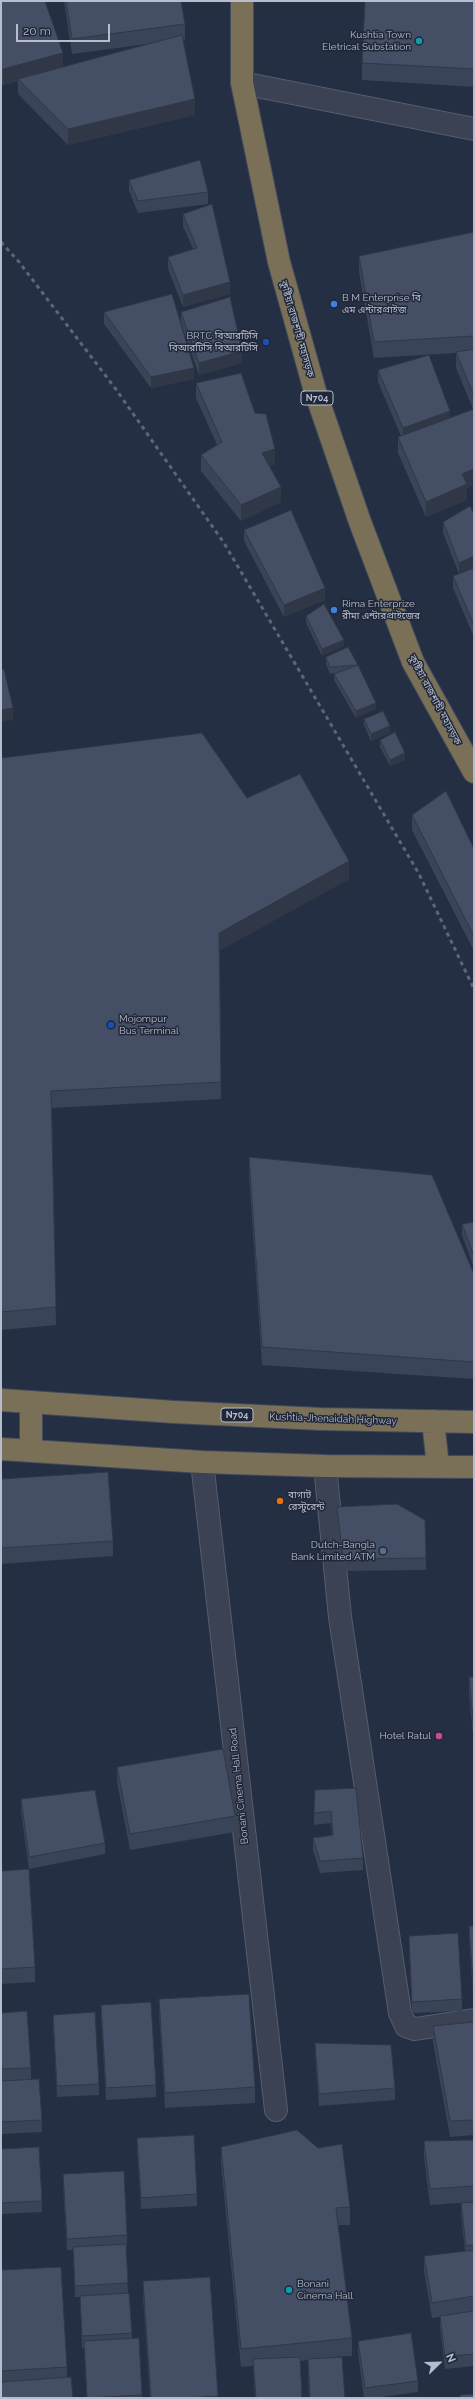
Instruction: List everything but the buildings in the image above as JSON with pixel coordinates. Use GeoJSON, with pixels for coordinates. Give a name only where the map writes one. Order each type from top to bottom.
{"type":"FeatureCollection","features":[{"type":"Feature","properties":{"kind":"highway","name":"কুষ্টিয়া রাজশাহী মহাসড়ক"},"geometry":{"type":"LineString","coordinates":[[242,1],[242,83],[279,262],[317,398],[360,522],[413,662],[474,772]]}},
{"type":"Feature","properties":{"kind":"highway","name":"Kushtia-Jhenaidah Highway"},"geometry":{"type":"LineString","coordinates":[[1,1400],[174,1412],[474,1422]]}},
{"type":"Feature","properties":{"kind":"highway"},"geometry":{"type":"LineString","coordinates":[[31,1451],[32,1402]]}},
{"type":"Feature","properties":{"kind":"highway"},"geometry":{"type":"LineString","coordinates":[[433,1421],[438,1466]]}},
{"type":"Feature","properties":{"kind":"highway"},"geometry":{"type":"LineString","coordinates":[[1,1449],[202,1462],[325,1466],[474,1466]]}},
{"type":"Feature","properties":{"kind":"street"},"geometry":{"type":"LineString","coordinates":[[242,83],[474,129]]}},
{"type":"Feature","properties":{"kind":"street","name":"Bonani Cinema Hall Road"},"geometry":{"type":"LineString","coordinates":[[202,1462],[276,2110]]}},
{"type":"Feature","properties":{"kind":"street"},"geometry":{"type":"LineString","coordinates":[[325,1466],[340,1617],[400,2013],[406,2026],[416,2029],[474,2020]]}},
{"type":"Feature","properties":{"kind":"railway"},"geometry":{"type":"LineString","coordinates":[[1,242],[19,262],[115,388],[224,543],[419,874],[474,989]]}},
{"type":"Feature","properties":{"kind":"place","name":"Kushtia Town Eletrical Substation"},"geometry":{"type":"Point","coordinates":[419,41]}},
{"type":"Feature","properties":{"kind":"place","name":"B M Enterprise বি এম এন্টারপ্রাইজ"},"geometry":{"type":"Point","coordinates":[334,304]}},
{"type":"Feature","properties":{"kind":"place","name":"BRTC বিআরটিসি বিআরটিসি বিআরটিসি"},"geometry":{"type":"Point","coordinates":[266,342]}},
{"type":"Feature","properties":{"kind":"place","name":"Rima Enterprize রীমা এন্টারপ্রাইজের"},"geometry":{"type":"Point","coordinates":[334,610]}},
{"type":"Feature","properties":{"kind":"place","name":"Mojompur Bus Terminal"},"geometry":{"type":"Point","coordinates":[111,1025]}},
{"type":"Feature","properties":{"kind":"place","name":"বাগাট রেস্টুরেন্ট"},"geometry":{"type":"Point","coordinates":[280,1501]}},
{"type":"Feature","properties":{"kind":"place","name":"Dutch-Bangla Bank Limited ATM"},"geometry":{"type":"Point","coordinates":[383,1551]}},
{"type":"Feature","properties":{"kind":"place","name":"Hotel Ratul"},"geometry":{"type":"Point","coordinates":[439,1736]}},
{"type":"Feature","properties":{"kind":"place","name":"Bonani Cinema Hall"},"geometry":{"type":"Point","coordinates":[289,2290]}}]}
